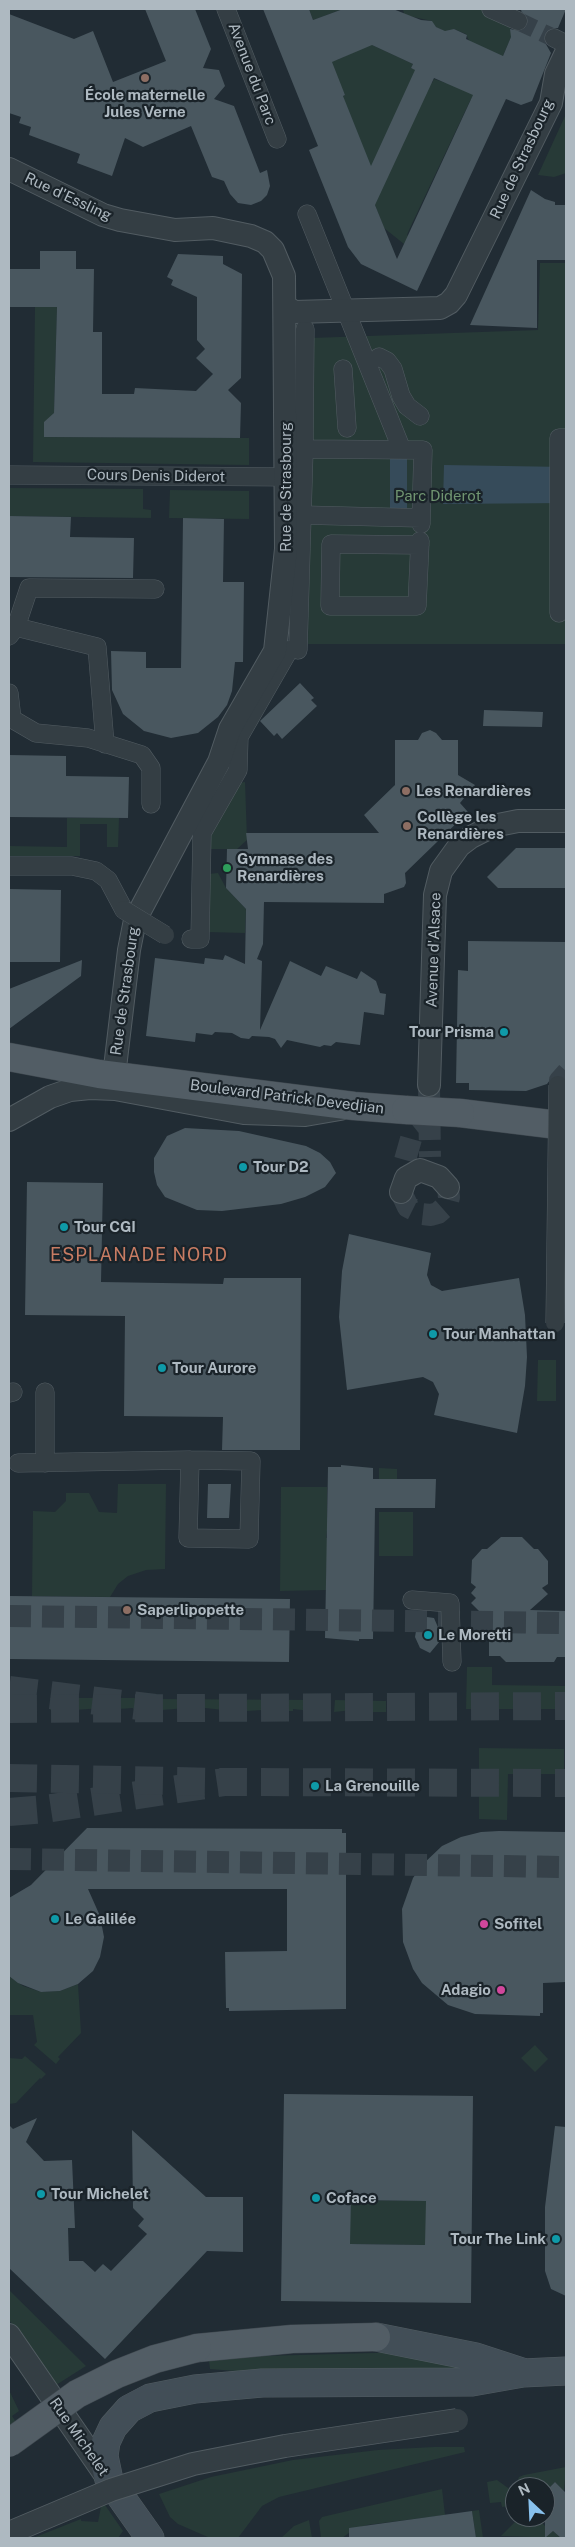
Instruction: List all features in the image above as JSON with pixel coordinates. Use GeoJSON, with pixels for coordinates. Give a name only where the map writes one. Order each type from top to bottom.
{"type":"FeatureCollection","features":[{"type":"Feature","properties":{"kind":"main road","name":"Boulevard Patrick Devedjian"},"geometry":{"type":"LineString","coordinates":[[9,1057],[114,1076],[354,1106],[460,1113],[566,1126]]}},
{"type":"Feature","properties":{"kind":"main road"},"geometry":{"type":"LineString","coordinates":[[9,2443],[78,2394],[117,2374],[155,2359],[197,2348],[292,2338],[376,2337],[476,2357],[523,2373]]}},
{"type":"Feature","properties":{"kind":"main road"},"geometry":{"type":"LineString","coordinates":[[109,2480],[104,2465],[105,2448],[113,2427],[129,2409],[158,2395],[229,2386],[298,2381],[472,2382],[523,2373],[566,2371]]}},
{"type":"Feature","properties":{"kind":"main road","name":"Rue Michelet"},"geometry":{"type":"LineString","coordinates":[[109,2480],[150,2538]]}},
{"type":"Feature","properties":{"kind":"street","name":"Avenue du Parc"},"geometry":{"type":"LineString","coordinates":[[227,9],[277,139]]}},
{"type":"Feature","properties":{"kind":"street"},"geometry":{"type":"LineString","coordinates":[[491,9],[518,21]]}},
{"type":"Feature","properties":{"kind":"street","name":"Rue de Strasbourg"},"geometry":{"type":"LineString","coordinates":[[286,306],[294,312],[440,308],[449,303],[456,295],[551,103],[562,45]]}},
{"type":"Feature","properties":{"kind":"street","name":"Rue d'Essling"},"geometry":{"type":"LineString","coordinates":[[9,169],[103,215],[120,220],[175,230],[213,228],[251,236],[265,242],[278,259],[284,276],[286,306]]}},
{"type":"Feature","properties":{"kind":"street"},"geometry":{"type":"LineString","coordinates":[[307,214],[402,450]]}},
{"type":"Feature","properties":{"kind":"street","name":"Rue de Strasbourg"},"geometry":{"type":"LineString","coordinates":[[114,1076],[129,950],[135,920],[219,762],[230,729],[293,650],[286,549],[295,477],[286,306]]}},
{"type":"Feature","properties":{"kind":"street"},"geometry":{"type":"LineString","coordinates":[[191,939],[200,939],[202,833],[238,770],[239,737],[293,650],[302,515],[295,477],[304,449],[305,329]]}},
{"type":"Feature","properties":{"kind":"street"},"geometry":{"type":"LineString","coordinates":[[379,357],[388,362],[393,369],[401,396],[413,412],[420,416]]}},
{"type":"Feature","properties":{"kind":"street"},"geometry":{"type":"LineString","coordinates":[[344,369],[347,428]]}},
{"type":"Feature","properties":{"kind":"street"},"geometry":{"type":"LineString","coordinates":[[345,391],[393,369]]}},
{"type":"Feature","properties":{"kind":"street"},"geometry":{"type":"LineString","coordinates":[[559,613],[562,522],[559,438],[566,438]]}},
{"type":"Feature","properties":{"kind":"street"},"geometry":{"type":"LineString","coordinates":[[302,515],[421,521],[423,450],[304,449]]}},
{"type":"Feature","properties":{"kind":"street","name":"Cours Denis Diderot"},"geometry":{"type":"LineString","coordinates":[[9,475],[295,477]]}},
{"type":"Feature","properties":{"kind":"street"},"geometry":{"type":"LineString","coordinates":[[420,543],[417,606],[330,606],[331,544],[420,543]]}},
{"type":"Feature","properties":{"kind":"street"},"geometry":{"type":"LineString","coordinates":[[105,744],[97,647],[13,631],[29,588],[155,589]]}},
{"type":"Feature","properties":{"kind":"street"},"geometry":{"type":"LineString","coordinates":[[9,693],[12,719],[36,733],[88,738],[142,755],[151,768],[151,804]]}},
{"type":"Feature","properties":{"kind":"street","name":"Avenue d'Alsace"},"geometry":{"type":"LineString","coordinates":[[429,1085],[435,895],[444,864],[467,840],[493,826],[518,821],[566,821]]}},
{"type":"Feature","properties":{"kind":"street"},"geometry":{"type":"LineString","coordinates":[[9,866],[72,866],[96,871],[108,880],[124,910],[165,935]]}},
{"type":"Feature","properties":{"kind":"street"},"geometry":{"type":"LineString","coordinates":[[555,1323],[558,1085]]}},
{"type":"Feature","properties":{"kind":"street"},"geometry":{"type":"LineString","coordinates":[[9,1120],[50,1097],[70,1090],[90,1088],[115,1089],[244,1113],[305,1115],[354,1106]]}},
{"type":"Feature","properties":{"kind":"street"},"geometry":{"type":"LineString","coordinates":[[404,1176],[420,1170],[439,1174]]}},
{"type":"Feature","properties":{"kind":"street"},"geometry":{"type":"LineString","coordinates":[[45,1392],[45,1463]]}},
{"type":"Feature","properties":{"kind":"street"},"geometry":{"type":"LineString","coordinates":[[18,1463],[190,1460],[251,1461],[249,1539],[188,1538],[190,1460]]}},
{"type":"Feature","properties":{"kind":"street"},"geometry":{"type":"LineString","coordinates":[[412,1600],[450,1603],[452,1662]]}},
{"type":"Feature","properties":{"kind":"street","name":"Rue Michelet"},"geometry":{"type":"LineString","coordinates":[[9,2334],[109,2480]]}},
{"type":"Feature","properties":{"kind":"street"},"geometry":{"type":"LineString","coordinates":[[9,2533],[111,2490],[193,2464],[285,2446],[457,2420]]}},
{"type":"Feature","properties":{"kind":"green space"},"geometry":{"type":"Polygon","coordinates":[[[309,9],[343,9],[313,20],[309,9]]]}},
{"type":"Feature","properties":{"kind":"green space"},"geometry":{"type":"Polygon","coordinates":[[[403,9],[518,9],[510,29],[512,35],[502,58],[469,41],[466,34],[454,29],[449,33],[433,26],[432,21],[404,15],[403,9]]]}},
{"type":"Feature","properties":{"kind":"green space"},"geometry":{"type":"Polygon","coordinates":[[[370,44],[413,64],[411,68],[420,72],[418,76],[432,83],[434,79],[446,83],[449,76],[480,87],[470,101],[409,230],[407,235],[410,237],[404,244],[384,228],[364,177],[343,96],[345,95],[327,59],[337,60],[370,44]]]}},
{"type":"Feature","properties":{"kind":"green space"},"geometry":{"type":"Polygon","coordinates":[[[566,114],[566,173],[554,177],[538,175],[566,114]]]}},
{"type":"Feature","properties":{"kind":"green space","name":"Parc Diderot"},"geometry":{"type":"Polygon","coordinates":[[[540,263],[566,263],[566,644],[308,644],[311,338],[538,330],[540,263]]]}},
{"type":"Feature","properties":{"kind":"green space"},"geometry":{"type":"Polygon","coordinates":[[[35,307],[57,307],[54,413],[44,437],[249,438],[249,465],[33,462],[35,307]]]}},
{"type":"Feature","properties":{"kind":"green space"},"geometry":{"type":"Polygon","coordinates":[[[9,488],[143,489],[143,509],[151,510],[151,518],[9,516],[9,488]]]}},
{"type":"Feature","properties":{"kind":"green space"},"geometry":{"type":"Polygon","coordinates":[[[170,490],[249,491],[249,519],[169,518],[170,490]]]}},
{"type":"Feature","properties":{"kind":"green space"},"geometry":{"type":"Polygon","coordinates":[[[245,782],[247,840],[237,849],[210,849],[209,832],[237,783],[245,782]]]}},
{"type":"Feature","properties":{"kind":"green space"},"geometry":{"type":"Polygon","coordinates":[[[67,818],[119,818],[118,847],[107,847],[107,824],[80,824],[80,856],[9,856],[9,846],[67,847],[67,818]]]}},
{"type":"Feature","properties":{"kind":"green space"},"geometry":{"type":"Polygon","coordinates":[[[218,873],[226,888],[246,909],[245,933],[207,932],[208,874],[218,873]]]}},
{"type":"Feature","properties":{"kind":"green space"},"geometry":{"type":"Polygon","coordinates":[[[538,1360],[556,1360],[556,1401],[537,1401],[538,1360]]]}},
{"type":"Feature","properties":{"kind":"green space"},"geometry":{"type":"Polygon","coordinates":[[[379,1468],[397,1469],[397,1497],[379,1497],[379,1468]]]}},
{"type":"Feature","properties":{"kind":"green space"},"geometry":{"type":"Polygon","coordinates":[[[118,1484],[166,1484],[165,1569],[146,1570],[128,1576],[118,1584],[110,1597],[32,1596],[33,1511],[55,1512],[66,1501],[66,1493],[89,1493],[99,1512],[117,1513],[118,1484]]]}},
{"type":"Feature","properties":{"kind":"green space"},"geometry":{"type":"Polygon","coordinates":[[[281,1487],[327,1487],[327,1518],[329,1518],[326,1538],[329,1538],[326,1580],[328,1581],[328,1590],[280,1591],[281,1487]]]}},
{"type":"Feature","properties":{"kind":"green space"},"geometry":{"type":"Polygon","coordinates":[[[379,1512],[413,1512],[413,1556],[379,1556],[379,1512]]]}},
{"type":"Feature","properties":{"kind":"green space"},"geometry":{"type":"Polygon","coordinates":[[[467,1667],[492,1667],[492,1685],[565,1686],[565,1709],[466,1709],[467,1667]]]}},
{"type":"Feature","properties":{"kind":"green space"},"geometry":{"type":"Polygon","coordinates":[[[50,1698],[146,1698],[146,1710],[134,1710],[133,1708],[103,1710],[103,1708],[74,1710],[73,1707],[50,1710],[50,1698]]]}},
{"type":"Feature","properties":{"kind":"green space"},"geometry":{"type":"Polygon","coordinates":[[[162,1699],[320,1700],[320,1712],[293,1709],[293,1711],[278,1711],[278,1709],[247,1711],[247,1708],[234,1708],[233,1711],[205,1708],[204,1711],[188,1710],[187,1708],[162,1710],[162,1699]]]}},
{"type":"Feature","properties":{"kind":"green space"},"geometry":{"type":"Polygon","coordinates":[[[335,1700],[386,1701],[386,1712],[363,1712],[362,1709],[334,1712],[335,1700]]]}},
{"type":"Feature","properties":{"kind":"green space"},"geometry":{"type":"Polygon","coordinates":[[[479,1748],[564,1749],[564,1774],[508,1774],[507,1820],[479,1819],[479,1748]]]}},
{"type":"Feature","properties":{"kind":"green space"},"geometry":{"type":"Polygon","coordinates":[[[9,1976],[23,1986],[41,1992],[60,1991],[78,1984],[81,2033],[58,2057],[60,2059],[56,2064],[34,2045],[37,2042],[33,2015],[9,2015],[9,1976]]]}},
{"type":"Feature","properties":{"kind":"green space"},"geometry":{"type":"Polygon","coordinates":[[[535,2045],[548,2059],[535,2072],[521,2058],[535,2045]]]}},
{"type":"Feature","properties":{"kind":"green space"},"geometry":{"type":"Polygon","coordinates":[[[25,2056],[46,2074],[16,2103],[9,2104],[9,2058],[22,2059],[25,2056]]]}},
{"type":"Feature","properties":{"kind":"green space"},"geometry":{"type":"Polygon","coordinates":[[[351,2200],[426,2201],[427,2245],[348,2244],[351,2200]]]}},
{"type":"Feature","properties":{"kind":"green space"},"geometry":{"type":"Polygon","coordinates":[[[9,2290],[86,2366],[56,2385],[9,2320],[9,2290]]]}},
{"type":"Feature","properties":{"kind":"green space"},"geometry":{"type":"Polygon","coordinates":[[[413,2352],[473,2368],[248,2372],[210,2369],[209,2361],[261,2356],[413,2352]]]}},
{"type":"Feature","properties":{"kind":"green space"},"geometry":{"type":"Polygon","coordinates":[[[9,2390],[19,2411],[12,2416],[16,2422],[9,2427],[9,2390]]]}},
{"type":"Feature","properties":{"kind":"green space"},"geometry":{"type":"Polygon","coordinates":[[[464,2447],[465,2452],[279,2497],[262,2506],[238,2538],[210,2538],[178,2524],[170,2517],[159,2494],[211,2477],[293,2460],[378,2450],[464,2447]]]}},
{"type":"Feature","properties":{"kind":"green space"},"geometry":{"type":"Polygon","coordinates":[[[566,2467],[564,2491],[555,2482],[555,2477],[519,2477],[566,2467]]]}},
{"type":"Feature","properties":{"kind":"green space"},"geometry":{"type":"Polygon","coordinates":[[[497,2480],[505,2486],[505,2507],[502,2507],[501,2502],[490,2503],[487,2482],[497,2480]]]}},
{"type":"Feature","properties":{"kind":"green space"},"geometry":{"type":"Polygon","coordinates":[[[442,2489],[445,2515],[367,2525],[353,2530],[342,2538],[321,2538],[319,2521],[322,2517],[442,2489]]]}},
{"type":"Feature","properties":{"kind":"green space"},"geometry":{"type":"Polygon","coordinates":[[[105,2505],[123,2531],[118,2538],[33,2538],[81,2519],[81,2521],[98,2522],[101,2507],[105,2505]]]}},
{"type":"Feature","properties":{"kind":"green space"},"geometry":{"type":"Polygon","coordinates":[[[479,2510],[483,2538],[476,2538],[472,2511],[479,2510]]]}},
{"type":"Feature","properties":{"kind":"green space"},"geometry":{"type":"Polygon","coordinates":[[[309,2520],[312,2538],[281,2538],[294,2526],[309,2520]]]}},
{"type":"Feature","properties":{"kind":"green space"},"geometry":{"type":"Polygon","coordinates":[[[510,2527],[546,2527],[561,2538],[501,2536],[510,2527]]]}},
{"type":"Feature","properties":{"kind":"water"},"geometry":{"type":"Polygon","coordinates":[[[390,455],[407,455],[407,513],[390,513],[390,455]]]}},
{"type":"Feature","properties":{"kind":"water"},"geometry":{"type":"Polygon","coordinates":[[[444,465],[566,467],[566,503],[443,504],[444,465]]]}},
{"type":"Feature","properties":{"kind":"building"},"geometry":{"type":"Polygon","coordinates":[[[145,9],[195,9],[211,49],[203,68],[219,70],[225,86],[214,99],[234,106],[260,173],[267,170],[270,186],[267,195],[261,201],[251,205],[238,203],[230,194],[224,181],[212,177],[191,126],[143,147],[125,138],[112,176],[77,163],[80,154],[29,135],[31,127],[19,123],[21,117],[9,113],[9,14],[74,39],[93,31],[113,82],[166,61],[145,9]]]}},
{"type":"Feature","properties":{"kind":"building"},"geometry":{"type":"Polygon","coordinates":[[[263,9],[309,9],[313,20],[343,9],[393,9],[421,20],[432,21],[436,27],[445,31],[454,29],[467,35],[466,39],[503,56],[511,37],[510,29],[520,31],[528,25],[528,19],[521,11],[522,9],[566,9],[558,28],[549,29],[544,34],[543,39],[551,53],[532,101],[521,105],[506,99],[417,291],[361,264],[348,247],[309,150],[318,146],[263,9]],[[372,45],[332,62],[345,95],[343,96],[371,166],[415,70],[411,68],[413,64],[372,45]],[[434,78],[375,205],[397,259],[473,95],[434,78]]]}},
{"type":"Feature","properties":{"kind":"building"},"geometry":{"type":"Polygon","coordinates":[[[531,190],[545,199],[555,202],[555,205],[566,205],[566,260],[537,260],[537,328],[470,325],[531,190]]]}},
{"type":"Feature","properties":{"kind":"building"},"geometry":{"type":"Polygon","coordinates":[[[40,251],[76,251],[76,269],[94,269],[93,332],[102,332],[102,394],[134,394],[135,388],[196,391],[213,374],[196,358],[205,349],[197,340],[197,297],[171,285],[173,280],[167,277],[178,254],[223,256],[223,264],[242,274],[241,378],[228,390],[241,403],[240,438],[44,437],[44,422],[54,413],[57,307],[9,307],[9,269],[40,269],[40,251]]]}},
{"type":"Feature","properties":{"kind":"building"},"geometry":{"type":"Polygon","coordinates":[[[9,516],[71,517],[70,537],[134,538],[133,578],[9,577],[9,516]]]}},
{"type":"Feature","properties":{"kind":"building"},"geometry":{"type":"Polygon","coordinates":[[[183,518],[224,519],[223,582],[244,582],[243,662],[235,662],[232,691],[227,705],[218,717],[198,733],[171,738],[144,731],[123,714],[112,690],[111,651],[146,652],[146,668],[181,668],[183,518]]]}},
{"type":"Feature","properties":{"kind":"building"},"geometry":{"type":"Polygon","coordinates":[[[300,683],[314,698],[311,700],[317,706],[282,739],[277,733],[274,736],[260,721],[300,683]]]}},
{"type":"Feature","properties":{"kind":"building"},"geometry":{"type":"Polygon","coordinates":[[[484,710],[543,712],[542,727],[483,726],[484,710]]]}},
{"type":"Feature","properties":{"kind":"building"},"geometry":{"type":"Polygon","coordinates":[[[430,730],[436,733],[442,740],[458,740],[458,775],[475,785],[460,803],[468,812],[405,873],[406,883],[404,887],[384,894],[384,903],[264,902],[263,944],[257,959],[262,961],[260,1030],[290,961],[321,976],[326,966],[357,979],[361,971],[376,981],[380,993],[386,994],[384,1015],[364,1012],[360,1045],[336,1042],[331,1046],[324,1045],[320,1047],[287,1040],[281,1048],[275,1039],[269,1037],[252,1036],[249,1039],[241,1038],[232,1033],[215,1032],[212,1035],[196,1033],[195,1042],[146,1036],[155,958],[204,964],[205,958],[223,960],[225,955],[245,964],[246,909],[226,888],[227,849],[248,849],[246,833],[379,833],[364,815],[395,785],[395,740],[418,740],[422,733],[430,730]]]}},
{"type":"Feature","properties":{"kind":"building"},"geometry":{"type":"Polygon","coordinates":[[[9,755],[66,756],[66,776],[129,777],[128,818],[9,817],[9,755]]]}},
{"type":"Feature","properties":{"kind":"building"},"geometry":{"type":"Polygon","coordinates":[[[516,848],[566,848],[566,888],[498,888],[487,877],[516,848]]]}},
{"type":"Feature","properties":{"kind":"building"},"geometry":{"type":"Polygon","coordinates":[[[9,889],[61,890],[60,962],[9,962],[9,889]]]}},
{"type":"Feature","properties":{"kind":"building"},"geometry":{"type":"Polygon","coordinates":[[[468,941],[566,942],[566,1079],[559,1074],[553,1076],[547,1084],[526,1091],[469,1090],[469,1083],[456,1083],[458,970],[468,971],[468,941]]]}},
{"type":"Feature","properties":{"kind":"building"},"geometry":{"type":"Polygon","coordinates":[[[82,960],[81,976],[9,1029],[9,989],[82,960]]]}},
{"type":"Feature","properties":{"kind":"building","name":"Tour D2"},"geometry":{"type":"Polygon","coordinates":[[[185,1128],[239,1131],[306,1146],[320,1153],[330,1162],[336,1173],[325,1187],[305,1197],[281,1204],[222,1211],[197,1210],[165,1197],[157,1185],[154,1172],[154,1158],[167,1136],[185,1128]]]}},
{"type":"Feature","properties":{"kind":"building"},"geometry":{"type":"Polygon","coordinates":[[[27,1182],[103,1183],[101,1282],[223,1284],[224,1278],[301,1278],[300,1450],[222,1450],[223,1417],[124,1416],[125,1316],[25,1315],[27,1182]]]}},
{"type":"Feature","properties":{"kind":"building","name":"Tour Manhattan"},"geometry":{"type":"Polygon","coordinates":[[[349,1234],[431,1253],[427,1275],[431,1285],[442,1291],[519,1278],[525,1315],[527,1357],[525,1386],[517,1433],[434,1415],[439,1394],[433,1382],[423,1377],[347,1390],[339,1317],[342,1271],[349,1234]]]}},
{"type":"Feature","properties":{"kind":"building"},"geometry":{"type":"Polygon","coordinates":[[[341,1465],[373,1468],[373,1479],[436,1479],[435,1508],[375,1508],[373,1639],[359,1639],[359,1641],[325,1638],[328,1467],[341,1467],[341,1465]]]}},
{"type":"Feature","properties":{"kind":"building"},"geometry":{"type":"Polygon","coordinates":[[[208,1484],[231,1484],[229,1518],[207,1518],[208,1484]]]}},
{"type":"Feature","properties":{"kind":"building"},"geometry":{"type":"Polygon","coordinates":[[[501,1537],[522,1537],[534,1549],[538,1549],[548,1561],[548,1584],[542,1588],[548,1594],[530,1610],[566,1611],[566,1657],[557,1657],[554,1662],[506,1662],[500,1656],[489,1656],[489,1621],[471,1603],[476,1598],[471,1593],[476,1587],[471,1583],[472,1560],[482,1549],[487,1549],[501,1537]]]}},
{"type":"Feature","properties":{"kind":"building"},"geometry":{"type":"Polygon","coordinates":[[[9,1596],[290,1599],[289,1662],[9,1659],[9,1596]]]}},
{"type":"Feature","properties":{"kind":"building","name":"Le Moretti"},"geometry":{"type":"Polygon","coordinates":[[[427,1617],[434,1618],[440,1632],[440,1641],[430,1653],[420,1648],[415,1637],[417,1625],[427,1617]]]}},
{"type":"Feature","properties":{"kind":"building","name":"Le Galilée"},"geometry":{"type":"Polygon","coordinates":[[[87,1828],[342,1829],[342,1833],[346,1833],[346,2009],[229,2011],[229,2008],[226,2008],[225,1952],[287,1951],[287,1889],[88,1889],[100,1916],[104,1937],[100,1957],[93,1971],[78,1984],[60,1991],[41,1992],[18,1983],[9,1976],[9,1898],[31,1885],[87,1828]]]}},
{"type":"Feature","properties":{"kind":"building","name":"Sofitel"},"geometry":{"type":"Polygon","coordinates":[[[481,1832],[566,1832],[566,1982],[543,1983],[543,2013],[540,2013],[540,2016],[475,2014],[448,2005],[422,1983],[413,1969],[403,1942],[402,1909],[413,1878],[422,1865],[442,1846],[461,1837],[481,1832]]]}},
{"type":"Feature","properties":{"kind":"building","name":"Coface"},"geometry":{"type":"Polygon","coordinates":[[[284,2094],[473,2096],[471,2303],[281,2301],[284,2094]],[[351,2200],[350,2244],[425,2245],[426,2201],[351,2200]]]}},
{"type":"Feature","properties":{"kind":"building"},"geometry":{"type":"Polygon","coordinates":[[[37,2118],[26,2142],[44,2161],[72,2160],[75,2228],[68,2228],[69,2261],[83,2261],[95,2272],[103,2264],[111,2271],[147,2234],[138,2226],[144,2219],[133,2208],[132,2130],[206,2197],[243,2197],[243,2252],[207,2251],[105,2359],[9,2268],[9,2125],[13,2129],[37,2118]]]}},
{"type":"Feature","properties":{"kind":"building","name":"Tour The Link"},"geometry":{"type":"Polygon","coordinates":[[[555,2126],[566,2127],[566,2296],[551,2289],[545,2271],[545,2207],[555,2126]]]}},
{"type":"Feature","properties":{"kind":"building"},"geometry":{"type":"Polygon","coordinates":[[[555,2482],[566,2493],[566,2538],[561,2538],[553,2531],[545,2538],[545,2527],[555,2527],[555,2482]]]}},
{"type":"Feature","properties":{"kind":"building"},"geometry":{"type":"Polygon","coordinates":[[[472,2511],[476,2538],[349,2538],[349,2528],[472,2511]]]}},
{"type":"Feature","properties":{"kind":"tunnel"},"geometry":{"type":"LineString","coordinates":[[518,21],[554,38]]}},
{"type":"Feature","properties":{"kind":"tunnel"},"geometry":{"type":"LineString","coordinates":[[558,1085],[558,1080],[566,1071]]}},
{"type":"Feature","properties":{"kind":"tunnel"},"geometry":{"type":"LineString","coordinates":[[429,1085],[430,1157]]}},
{"type":"Feature","properties":{"kind":"tunnel"},"geometry":{"type":"LineString","coordinates":[[405,1160],[413,1132],[428,1120]]}},
{"type":"Feature","properties":{"kind":"tunnel"},"geometry":{"type":"LineString","coordinates":[[401,1192],[408,1207],[422,1214],[431,1215],[438,1213],[447,1205],[449,1197],[448,1187]]}},
{"type":"Feature","properties":{"kind":"tunnel"},"geometry":{"type":"LineString","coordinates":[[9,1616],[566,1623]]}},
{"type":"Feature","properties":{"kind":"tunnel"},"geometry":{"type":"LineString","coordinates":[[9,1690],[155,1708]]}},
{"type":"Feature","properties":{"kind":"tunnel"},"geometry":{"type":"LineString","coordinates":[[9,1709],[566,1706]]}},
{"type":"Feature","properties":{"kind":"tunnel"},"geometry":{"type":"LineString","coordinates":[[9,1778],[225,1782],[566,1783]]}},
{"type":"Feature","properties":{"kind":"tunnel"},"geometry":{"type":"LineString","coordinates":[[9,1812],[45,1809],[225,1782]]}},
{"type":"Feature","properties":{"kind":"tunnel"},"geometry":{"type":"LineString","coordinates":[[9,1859],[566,1867]]}},
{"type":"Feature","properties":{"kind":"place","name":"École maternelle Jules Verne"},"geometry":{"type":"Point","coordinates":[145,78]}},
{"type":"Feature","properties":{"kind":"place","name":"Les Renardières"},"geometry":{"type":"Point","coordinates":[406,791]}},
{"type":"Feature","properties":{"kind":"place","name":"Collège les Renardières"},"geometry":{"type":"Point","coordinates":[407,826]}},
{"type":"Feature","properties":{"kind":"place","name":"Gymnase des Renardières"},"geometry":{"type":"Point","coordinates":[227,868]}},
{"type":"Feature","properties":{"kind":"place","name":"Tour Prisma"},"geometry":{"type":"Point","coordinates":[504,1032]}},
{"type":"Feature","properties":{"kind":"place","name":"Tour D2"},"geometry":{"type":"Point","coordinates":[243,1167]}},
{"type":"Feature","properties":{"kind":"place","name":"Tour CGI"},"geometry":{"type":"Point","coordinates":[64,1227]}},
{"type":"Feature","properties":{"kind":"place","name":"Tour Manhattan"},"geometry":{"type":"Point","coordinates":[433,1334]}},
{"type":"Feature","properties":{"kind":"place","name":"Tour Aurore"},"geometry":{"type":"Point","coordinates":[162,1368]}},
{"type":"Feature","properties":{"kind":"place","name":"Saperlipopette"},"geometry":{"type":"Point","coordinates":[127,1610]}},
{"type":"Feature","properties":{"kind":"place","name":"Le Moretti"},"geometry":{"type":"Point","coordinates":[428,1635]}},
{"type":"Feature","properties":{"kind":"place","name":"La Grenouille"},"geometry":{"type":"Point","coordinates":[315,1786]}},
{"type":"Feature","properties":{"kind":"place","name":"Le Galilée"},"geometry":{"type":"Point","coordinates":[55,1919]}},
{"type":"Feature","properties":{"kind":"place","name":"Sofitel"},"geometry":{"type":"Point","coordinates":[484,1924]}},
{"type":"Feature","properties":{"kind":"place","name":"Adagio"},"geometry":{"type":"Point","coordinates":[501,1990]}},
{"type":"Feature","properties":{"kind":"place","name":"Tour Michelet"},"geometry":{"type":"Point","coordinates":[41,2194]}},
{"type":"Feature","properties":{"kind":"place","name":"Coface"},"geometry":{"type":"Point","coordinates":[316,2198]}},
{"type":"Feature","properties":{"kind":"place","name":"Tour The Link"},"geometry":{"type":"Point","coordinates":[556,2239]}},
{"type":"Feature","properties":{"kind":"district","name":"ESPLANADE NORD"},"geometry":{"type":"Point","coordinates":[139,1255]}}]}
